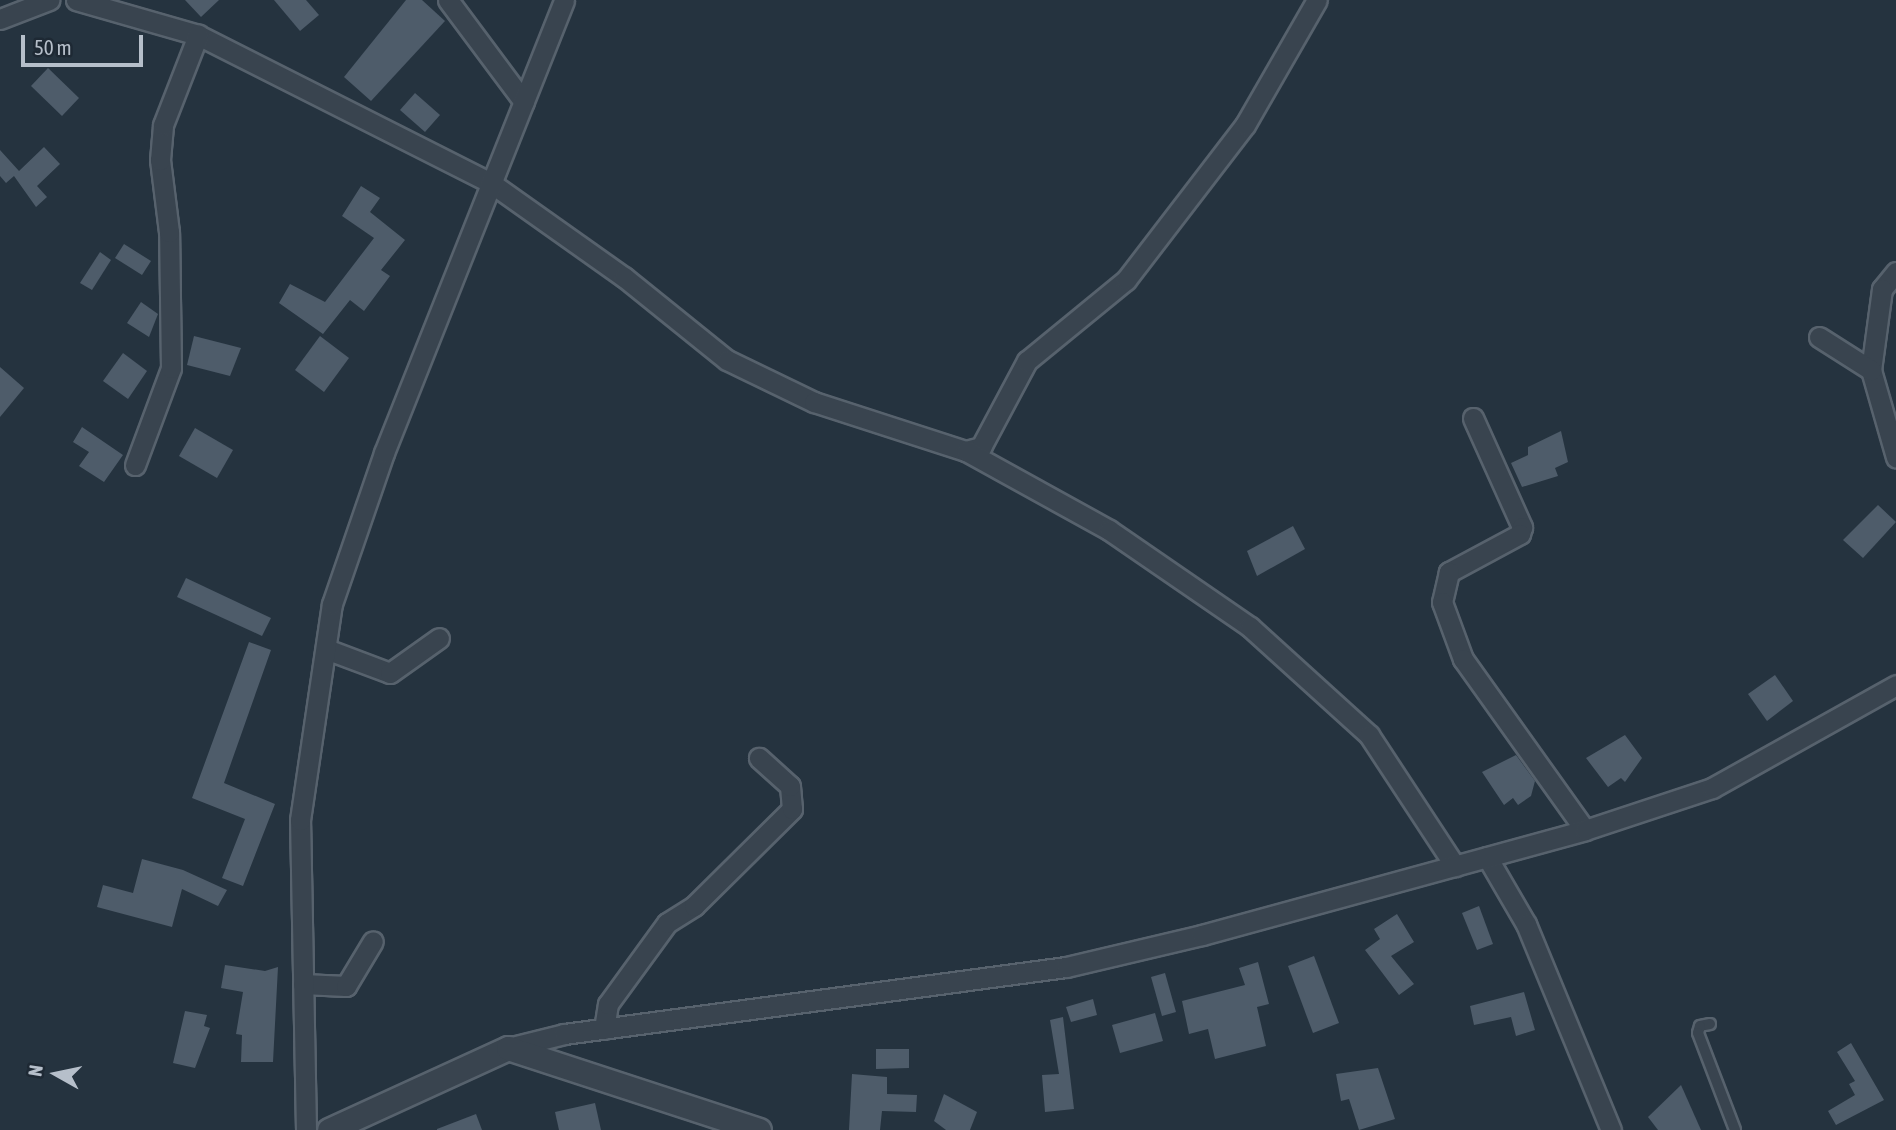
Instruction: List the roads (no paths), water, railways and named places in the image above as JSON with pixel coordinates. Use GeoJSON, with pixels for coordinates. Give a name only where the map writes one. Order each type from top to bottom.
{"type":"FeatureCollection","features":[{"type":"Feature","properties":{"kind":"street"},"geometry":{"type":"LineString","coordinates":[[0,19],[49,0]]}},
{"type":"Feature","properties":{"kind":"street"},"geometry":{"type":"LineString","coordinates":[[76,0],[198,35],[491,183],[624,277],[727,360],[814,402],[966,451],[1109,530],[1261,636],[1369,735],[1455,866]]}},
{"type":"Feature","properties":{"kind":"street"},"geometry":{"type":"LineString","coordinates":[[448,0],[524,102]]}},
{"type":"Feature","properties":{"kind":"street"},"geometry":{"type":"LineString","coordinates":[[306,1130],[300,820],[332,604],[384,453],[564,0]]}},
{"type":"Feature","properties":{"kind":"street"},"geometry":{"type":"LineString","coordinates":[[966,451],[981,447],[1027,361],[1126,280],[1245,125],[1317,0]]}},
{"type":"Feature","properties":{"kind":"street"},"geometry":{"type":"LineString","coordinates":[[135,465],[171,368],[169,232],[159,160],[163,125],[198,35]]}},
{"type":"Feature","properties":{"kind":"street"},"geometry":{"type":"LineString","coordinates":[[1896,272],[1882,289],[1871,370],[1896,457]]}},
{"type":"Feature","properties":{"kind":"street"},"geometry":{"type":"LineString","coordinates":[[1819,337],[1871,370]]}},
{"type":"Feature","properties":{"kind":"street"},"geometry":{"type":"LineString","coordinates":[[1473,418],[1522,527],[1520,534],[1450,572],[1442,602],[1463,659],[1585,830]]}},
{"type":"Feature","properties":{"kind":"street"},"geometry":{"type":"LineString","coordinates":[[326,649],[390,673],[439,638]]}},
{"type":"Feature","properties":{"kind":"street"},"geometry":{"type":"LineString","coordinates":[[329,1130],[508,1048],[604,1029],[1066,967],[1585,830],[1712,788],[1896,685]]}},
{"type":"Feature","properties":{"kind":"street"},"geometry":{"type":"LineString","coordinates":[[604,1029],[608,1004],[667,923],[694,906],[792,808],[790,786],[759,758]]}},
{"type":"Feature","properties":{"kind":"street"},"geometry":{"type":"LineString","coordinates":[[1486,857],[1526,924],[1611,1130]]}},
{"type":"Feature","properties":{"kind":"street"},"geometry":{"type":"LineString","coordinates":[[303,984],[346,986],[373,941]]}},
{"type":"Feature","properties":{"kind":"street"},"geometry":{"type":"LineString","coordinates":[[508,1048],[759,1130]]}},
{"type":"Feature","properties":{"kind":"lane"},"geometry":{"type":"LineString","coordinates":[[1710,1024],[1700,1026],[1698,1033],[1735,1130]]}}]}
